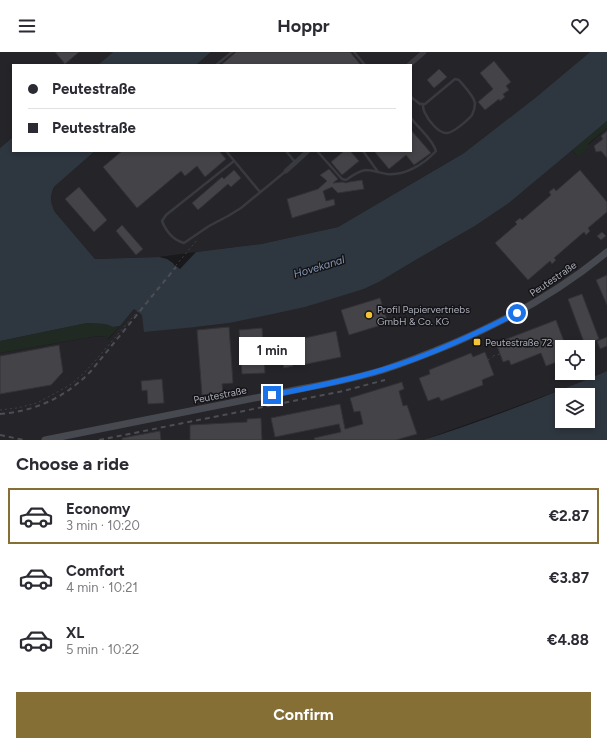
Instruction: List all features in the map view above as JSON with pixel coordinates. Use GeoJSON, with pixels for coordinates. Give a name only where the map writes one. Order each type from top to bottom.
{"type":"FeatureCollection","features":[{"type":"Feature","properties":{"kind":"street"},"geometry":{"type":"LineString","coordinates":[[410,64],[424,52]]}},
{"type":"Feature","properties":{"kind":"street"},"geometry":{"type":"LineString","coordinates":[[286,170],[307,152]]}},
{"type":"Feature","properties":{"kind":"street","name":"Peutestraße"},"geometry":{"type":"LineString","coordinates":[[45,440],[340,381],[417,359],[492,326],[534,304],[575,277],[607,252]]}},
{"type":"Feature","properties":{"kind":"lane"},"geometry":{"type":"LineString","coordinates":[[217,64],[232,52]]}},
{"type":"Feature","properties":{"kind":"lane"},"geometry":{"type":"LineString","coordinates":[[354,52],[364,64]]}},
{"type":"Feature","properties":{"kind":"lane"},"geometry":{"type":"LineString","coordinates":[[412,98],[420,104],[423,104],[425,104],[455,79],[459,80],[473,98],[475,103],[472,115],[452,132],[447,133],[443,133],[437,129],[429,120],[424,112],[423,104]]}},
{"type":"Feature","properties":{"kind":"lane"},"geometry":{"type":"LineString","coordinates":[[318,152],[342,179],[346,180],[356,173],[364,170],[388,174],[399,174],[410,171],[436,151],[430,139],[412,119]]}},
{"type":"Feature","properties":{"kind":"lane"},"geometry":{"type":"LineString","coordinates":[[227,152],[260,192]]}},
{"type":"Feature","properties":{"kind":"lane"},"geometry":{"type":"LineString","coordinates":[[287,152],[295,162]]}},
{"type":"Feature","properties":{"kind":"lane"},"geometry":{"type":"LineString","coordinates":[[364,152],[379,172]]}},
{"type":"Feature","properties":{"kind":"lane"},"geometry":{"type":"LineString","coordinates":[[234,161],[166,216],[162,221],[165,228],[177,241],[184,243],[209,226],[228,216],[286,170]]}},
{"type":"Feature","properties":{"kind":"path"},"geometry":{"type":"LineString","coordinates":[[0,410],[37,403],[70,385],[83,374],[138,312],[200,237]]}},
{"type":"Feature","properties":{"kind":"path"},"geometry":{"type":"LineString","coordinates":[[488,360],[500,354]]}},
{"type":"Feature","properties":{"kind":"shaded area"},"geometry":{"type":"Polygon","coordinates":[[[0,52],[113,52],[99,64],[12,64],[12,138],[0,148],[0,52]]]}},
{"type":"Feature","properties":{"kind":"shaded area"},"geometry":{"type":"Polygon","coordinates":[[[211,52],[590,52],[535,98],[464,153],[338,227],[261,244],[159,257],[95,259],[55,212],[51,199],[54,187],[94,152],[412,152],[412,64],[197,64],[211,52]]]}},
{"type":"Feature","properties":{"kind":"shaded area"},"geometry":{"type":"Polygon","coordinates":[[[607,121],[607,128],[588,144],[590,147],[578,157],[572,150],[607,121]]]}},
{"type":"Feature","properties":{"kind":"shaded area"},"geometry":{"type":"Polygon","coordinates":[[[607,128],[607,371],[595,376],[595,340],[555,340],[555,380],[585,380],[565,388],[555,388],[555,392],[423,440],[0,440],[0,353],[98,336],[106,337],[108,340],[134,309],[137,311],[174,265],[179,268],[196,327],[230,323],[266,315],[364,289],[379,282],[475,226],[509,203],[572,150],[577,156],[589,146],[588,145],[607,128]]]}},
{"type":"Feature","properties":{"kind":"shaded area"},"geometry":{"type":"Polygon","coordinates":[[[87,323],[105,324],[113,327],[120,326],[107,340],[106,337],[98,336],[0,353],[0,341],[87,323]]]}},
{"type":"Feature","properties":{"kind":"water"},"geometry":{"type":"Polygon","coordinates":[[[113,52],[211,52],[197,64],[99,64],[113,52]]]}},
{"type":"Feature","properties":{"kind":"water","name":"Hovekanal"},"geometry":{"type":"Polygon","coordinates":[[[590,52],[607,52],[607,121],[509,203],[475,226],[379,282],[364,289],[305,307],[230,323],[144,332],[142,315],[134,309],[120,326],[113,327],[105,324],[87,323],[0,341],[0,148],[12,138],[12,152],[94,152],[54,187],[51,200],[55,212],[95,259],[159,257],[167,259],[180,269],[196,252],[261,244],[338,227],[464,153],[535,98],[590,52]]]}},
{"type":"Feature","properties":{"kind":"water"},"geometry":{"type":"Polygon","coordinates":[[[607,371],[607,440],[423,440],[555,392],[555,428],[595,428],[595,388],[566,388],[585,380],[595,380],[595,376],[607,371]]]}},
{"type":"Feature","properties":{"kind":"building"},"geometry":{"type":"Polygon","coordinates":[[[55,52],[79,52],[65,64],[55,52]]]}},
{"type":"Feature","properties":{"kind":"building"},"geometry":{"type":"Polygon","coordinates":[[[236,52],[350,52],[360,64],[222,64],[236,52]]]}},
{"type":"Feature","properties":{"kind":"building"},"geometry":{"type":"Polygon","coordinates":[[[494,61],[511,82],[506,86],[509,90],[503,94],[505,97],[500,101],[499,99],[485,110],[478,102],[493,89],[480,73],[494,61]]]}},
{"type":"Feature","properties":{"kind":"building"},"geometry":{"type":"Polygon","coordinates":[[[439,69],[447,77],[434,88],[427,80],[439,69]]]}},
{"type":"Feature","properties":{"kind":"building"},"geometry":{"type":"Polygon","coordinates":[[[412,131],[431,153],[414,165],[406,155],[389,169],[375,152],[412,152],[412,131]]]}},
{"type":"Feature","properties":{"kind":"building"},"geometry":{"type":"Polygon","coordinates":[[[607,131],[607,158],[601,151],[596,152],[594,146],[603,139],[601,136],[607,131]]]}},
{"type":"Feature","properties":{"kind":"building"},"geometry":{"type":"Polygon","coordinates":[[[121,152],[220,152],[226,159],[205,177],[197,166],[185,176],[181,171],[137,208],[103,167],[121,152]]]}},
{"type":"Feature","properties":{"kind":"building"},"geometry":{"type":"Polygon","coordinates":[[[343,152],[351,152],[359,161],[342,175],[331,162],[343,152]]]}},
{"type":"Feature","properties":{"kind":"building"},"geometry":{"type":"Polygon","coordinates":[[[329,169],[338,179],[333,183],[346,183],[362,180],[364,189],[338,193],[332,187],[323,191],[326,201],[334,199],[335,205],[292,218],[287,199],[318,189],[327,181],[320,175],[329,169]]]}},
{"type":"Feature","properties":{"kind":"building"},"geometry":{"type":"Polygon","coordinates":[[[234,170],[241,178],[231,187],[228,184],[198,210],[192,203],[222,177],[224,179],[234,170]]]}},
{"type":"Feature","properties":{"kind":"building"},"geometry":{"type":"Polygon","coordinates":[[[580,170],[607,202],[607,212],[588,228],[590,231],[586,235],[584,232],[554,258],[556,260],[552,264],[550,261],[528,280],[495,243],[517,224],[515,222],[520,218],[522,220],[551,195],[549,192],[554,188],[556,191],[580,170]]]}},
{"type":"Feature","properties":{"kind":"building"},"geometry":{"type":"Polygon","coordinates":[[[79,187],[107,220],[94,232],[65,199],[79,187]]]}},
{"type":"Feature","properties":{"kind":"building"},"geometry":{"type":"Polygon","coordinates":[[[122,225],[143,249],[136,255],[116,231],[122,225]]]}},
{"type":"Feature","properties":{"kind":"building"},"geometry":{"type":"Polygon","coordinates":[[[602,232],[606,236],[601,240],[597,236],[602,232]]]}},
{"type":"Feature","properties":{"kind":"building"},"geometry":{"type":"Polygon","coordinates":[[[607,275],[607,305],[596,280],[607,275]]]}},
{"type":"Feature","properties":{"kind":"building"},"geometry":{"type":"Polygon","coordinates":[[[582,294],[599,339],[595,341],[583,340],[568,299],[582,294]]]}},
{"type":"Feature","properties":{"kind":"building"},"geometry":{"type":"Polygon","coordinates":[[[380,298],[388,323],[349,335],[341,310],[380,298]]]}},
{"type":"Feature","properties":{"kind":"building"},"geometry":{"type":"Polygon","coordinates":[[[556,320],[563,340],[555,340],[555,363],[546,366],[541,353],[511,365],[509,360],[503,362],[496,343],[556,320]]]}},
{"type":"Feature","properties":{"kind":"building"},"geometry":{"type":"Polygon","coordinates":[[[229,327],[233,383],[222,384],[223,394],[202,395],[197,330],[229,327]]]}},
{"type":"Feature","properties":{"kind":"building"},"geometry":{"type":"Polygon","coordinates":[[[262,328],[265,373],[242,374],[239,330],[262,328]]]}},
{"type":"Feature","properties":{"kind":"building"},"geometry":{"type":"Polygon","coordinates":[[[336,331],[341,357],[302,365],[300,357],[291,359],[293,366],[284,368],[277,341],[296,337],[296,340],[336,331]]]}},
{"type":"Feature","properties":{"kind":"building"},"geometry":{"type":"Polygon","coordinates":[[[607,337],[607,346],[600,349],[597,341],[607,337]]]}},
{"type":"Feature","properties":{"kind":"building"},"geometry":{"type":"Polygon","coordinates":[[[59,345],[63,372],[51,385],[0,394],[0,356],[59,345]]]}},
{"type":"Feature","properties":{"kind":"building"},"geometry":{"type":"Polygon","coordinates":[[[485,352],[494,375],[482,380],[483,385],[441,401],[439,397],[428,401],[419,378],[430,374],[429,370],[471,353],[473,357],[485,352]]]}},
{"type":"Feature","properties":{"kind":"building"},"geometry":{"type":"Polygon","coordinates":[[[162,379],[164,403],[148,404],[147,390],[142,391],[141,381],[162,379]]]}},
{"type":"Feature","properties":{"kind":"building"},"geometry":{"type":"Polygon","coordinates":[[[402,382],[404,389],[399,391],[403,406],[407,405],[417,434],[396,440],[315,440],[314,438],[341,432],[339,424],[275,437],[271,418],[340,404],[345,429],[363,424],[360,411],[354,412],[350,398],[402,382]]]}},
{"type":"Feature","properties":{"kind":"building"},"geometry":{"type":"Polygon","coordinates":[[[261,418],[262,440],[190,440],[190,425],[247,422],[247,419],[261,418]]]}},
{"type":"Feature","properties":{"kind":"building"},"geometry":{"type":"Polygon","coordinates":[[[160,431],[161,440],[122,440],[122,438],[160,431]]]}},
{"type":"Feature","properties":{"kind":"railway"},"geometry":{"type":"LineString","coordinates":[[0,414],[26,410],[50,401],[61,395],[81,380],[91,371],[176,267]]}},
{"type":"Feature","properties":{"kind":"railway"},"geometry":{"type":"LineString","coordinates":[[99,440],[343,391],[385,380]]}},
{"type":"Feature","properties":{"kind":"railway"},"geometry":{"type":"LineString","coordinates":[[0,435],[24,440]]}},
{"type":"Feature","properties":{"kind":"place","name":"Profil Papiervertriebs GmbH & Co. KG"},"geometry":{"type":"Point","coordinates":[369,315]}},
{"type":"Feature","properties":{"kind":"place","name":"Peutestraße 72"},"geometry":{"type":"Point","coordinates":[477,342]}},
{"type":"Feature","properties":{"kind":"route"},"geometry":{"type":"LineString","coordinates":[[272,395],[327,384],[382,370],[417,359],[492,326],[517,313]]}}]}
